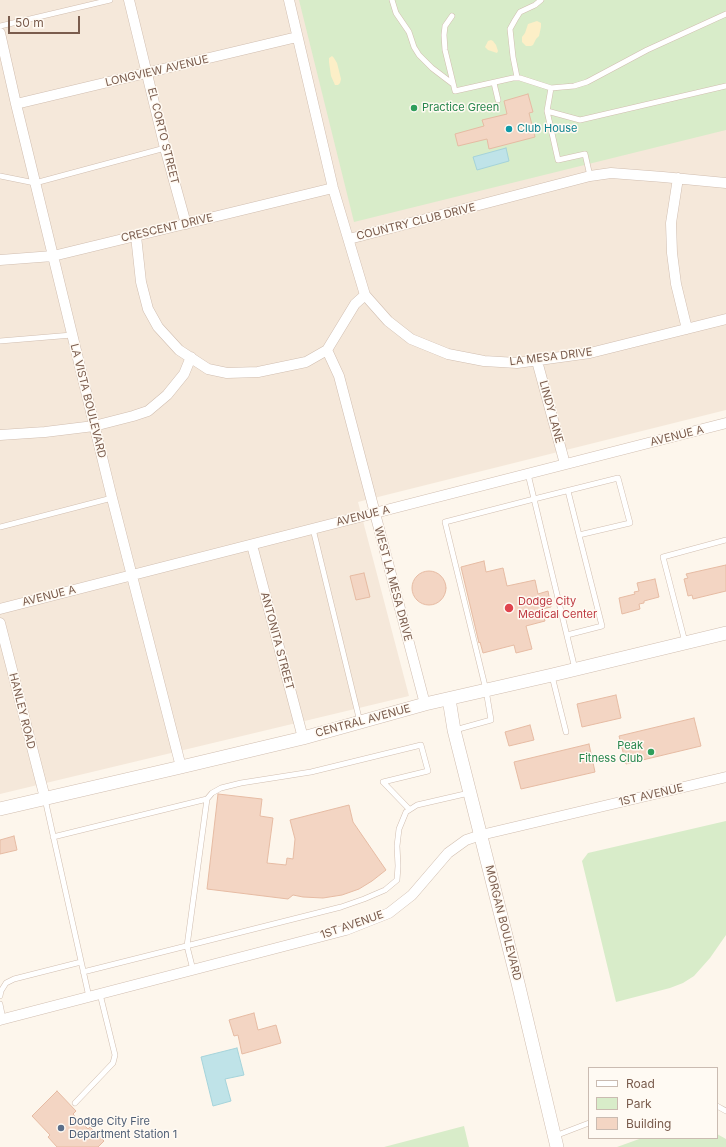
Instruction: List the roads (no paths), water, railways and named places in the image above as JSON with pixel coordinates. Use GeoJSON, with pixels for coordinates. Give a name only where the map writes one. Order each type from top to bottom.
{"type":"FeatureCollection","features":[{"type":"Feature","properties":{"kind":"street","name":"EL CORTO STREET"},"geometry":{"type":"LineString","coordinates":[[129,0],[186,224]]}},
{"type":"Feature","properties":{"kind":"street","name":"COUNTRY CLUB DRIVE"},"geometry":{"type":"LineString","coordinates":[[288,0],[333,188],[349,239],[590,176],[611,173],[726,183]]}},
{"type":"Feature","properties":{"kind":"street","name":"LA VISTA BOULEVARD"},"geometry":{"type":"LineString","coordinates":[[0,33],[94,426],[181,768]]}},
{"type":"Feature","properties":{"kind":"street","name":"LONGVIEW AVENUE"},"geometry":{"type":"LineString","coordinates":[[16,104],[297,37]]}},
{"type":"Feature","properties":{"kind":"street"},"geometry":{"type":"LineString","coordinates":[[678,178],[671,223],[672,253],[676,284],[687,329]]}},
{"type":"Feature","properties":{"kind":"street","name":"CRESCENT DRIVE"},"geometry":{"type":"LineString","coordinates":[[0,260],[53,256],[333,188]]}},
{"type":"Feature","properties":{"kind":"street"},"geometry":{"type":"LineString","coordinates":[[136,236],[141,282],[148,309],[158,327],[179,350],[208,369],[227,373],[258,372],[306,362],[327,350],[355,304],[365,295],[349,239]]}},
{"type":"Feature","properties":{"kind":"street","name":"LA MESA DRIVE"},"geometry":{"type":"LineString","coordinates":[[365,295],[388,321],[411,339],[448,354],[484,361],[517,363],[590,354],[726,319]]}},
{"type":"Feature","properties":{"kind":"street","name":"WEST LA MESA DRIVE"},"geometry":{"type":"LineString","coordinates":[[327,350],[339,376],[425,704]]}},
{"type":"Feature","properties":{"kind":"street"},"geometry":{"type":"LineString","coordinates":[[0,435],[45,432],[94,426],[148,411],[171,390],[184,374],[191,357]]}},
{"type":"Feature","properties":{"kind":"street","name":"LINDY LANE"},"geometry":{"type":"LineString","coordinates":[[536,361],[565,464]]}},
{"type":"Feature","properties":{"kind":"street","name":"AVENUE A"},"geometry":{"type":"LineString","coordinates":[[0,609],[726,423]]}},
{"type":"Feature","properties":{"kind":"street","name":"ANTONITA STREET"},"geometry":{"type":"LineString","coordinates":[[252,545],[303,738]]}},
{"type":"Feature","properties":{"kind":"street","name":"HANLEY ROAD"},"geometry":{"type":"LineString","coordinates":[[0,623],[45,798]]}},
{"type":"Feature","properties":{"kind":"street","name":"CENTRAL AVENUE"},"geometry":{"type":"LineString","coordinates":[[0,808],[181,768],[303,738],[425,704],[575,670],[726,633]]}},
{"type":"Feature","properties":{"kind":"street","name":"MORGAN BOULEVARD"},"geometry":{"type":"LineString","coordinates":[[449,699],[454,730],[518,983],[556,1142]]}},
{"type":"Feature","properties":{"kind":"street","name":"1ST AVENUE"},"geometry":{"type":"LineString","coordinates":[[2,1020],[346,930],[389,913],[412,895],[448,853],[466,840],[481,835],[726,778]]}},
{"type":"Feature","properties":{"kind":"lane"},"geometry":{"type":"LineString","coordinates":[[0,26],[110,0]]}},
{"type":"Feature","properties":{"kind":"lane"},"geometry":{"type":"LineString","coordinates":[[392,0],[396,13],[408,32],[414,47],[432,68],[453,84]]}},
{"type":"Feature","properties":{"kind":"lane"},"geometry":{"type":"LineString","coordinates":[[517,78],[510,29],[520,12],[541,0]]}},
{"type":"Feature","properties":{"kind":"lane"},"geometry":{"type":"LineString","coordinates":[[452,16],[445,26],[444,35],[445,50],[455,91],[517,78],[551,88],[574,86],[587,82],[647,50],[726,14]]}},
{"type":"Feature","properties":{"kind":"lane"},"geometry":{"type":"LineString","coordinates":[[494,83],[498,100]]}},
{"type":"Feature","properties":{"kind":"lane"},"geometry":{"type":"LineString","coordinates":[[547,111],[580,120],[726,86]]}},
{"type":"Feature","properties":{"kind":"lane"},"geometry":{"type":"LineString","coordinates":[[551,88],[547,111],[558,160],[585,154],[590,176]]}},
{"type":"Feature","properties":{"kind":"lane"},"geometry":{"type":"LineString","coordinates":[[0,176],[35,183],[166,148]]}},
{"type":"Feature","properties":{"kind":"lane"},"geometry":{"type":"LineString","coordinates":[[0,341],[72,335]]}},
{"type":"Feature","properties":{"kind":"lane"},"geometry":{"type":"LineString","coordinates":[[528,474],[575,670]]}},
{"type":"Feature","properties":{"kind":"lane"},"geometry":{"type":"LineString","coordinates":[[454,730],[491,720],[486,690],[445,522],[618,478],[630,522],[579,535]]}},
{"type":"Feature","properties":{"kind":"lane"},"geometry":{"type":"LineString","coordinates":[[567,634],[602,626],[568,491]]}},
{"type":"Feature","properties":{"kind":"lane"},"geometry":{"type":"LineString","coordinates":[[0,527],[112,498]]}},
{"type":"Feature","properties":{"kind":"lane"},"geometry":{"type":"LineString","coordinates":[[313,529],[360,722]]}},
{"type":"Feature","properties":{"kind":"lane"},"geometry":{"type":"LineString","coordinates":[[685,643],[663,556],[726,540]]}},
{"type":"Feature","properties":{"kind":"lane"},"geometry":{"type":"LineString","coordinates":[[552,675],[566,732]]}},
{"type":"Feature","properties":{"kind":"lane"},"geometry":{"type":"LineString","coordinates":[[193,970],[186,946],[207,800],[212,793],[221,788],[311,772],[421,745],[428,771],[383,782],[409,809]]}},
{"type":"Feature","properties":{"kind":"lane"},"geometry":{"type":"LineString","coordinates":[[83,972],[341,906],[364,899],[384,890],[397,880],[397,846],[399,829],[406,812],[417,806],[470,793]]}},
{"type":"Feature","properties":{"kind":"lane"},"geometry":{"type":"LineString","coordinates":[[45,798],[88,997]]}},
{"type":"Feature","properties":{"kind":"lane"},"geometry":{"type":"LineString","coordinates":[[54,837],[207,800]]}},
{"type":"Feature","properties":{"kind":"lane"},"geometry":{"type":"LineString","coordinates":[[0,996],[1,990],[6,983],[14,979],[81,962]]}},
{"type":"Feature","properties":{"kind":"lane"},"geometry":{"type":"LineString","coordinates":[[75,1103],[113,1063],[115,1055],[100,994]]}},
{"type":"Feature","properties":{"kind":"lane"},"geometry":{"type":"LineString","coordinates":[[0,1004],[2,1020]]}},
{"type":"Feature","properties":{"kind":"lane"},"geometry":{"type":"LineString","coordinates":[[556,1142],[588,1124]]}},
{"type":"Feature","properties":{"kind":"water"},"geometry":{"type":"Polygon","coordinates":[[[506,148],[509,161],[477,170],[473,157],[506,148]]]}},
{"type":"Feature","properties":{"kind":"water"},"geometry":{"type":"Polygon","coordinates":[[[237,1048],[244,1075],[225,1079],[231,1101],[213,1106],[201,1057],[237,1048]]]}},
{"type":"Feature","properties":{"kind":"place","name":"Practice Green"},"geometry":{"type":"Point","coordinates":[414,108]}},
{"type":"Feature","properties":{"kind":"place","name":"Club House"},"geometry":{"type":"Point","coordinates":[509,129]}},
{"type":"Feature","properties":{"kind":"place","name":"Dodge City Medical Center"},"geometry":{"type":"Point","coordinates":[509,608]}},
{"type":"Feature","properties":{"kind":"place","name":"Peak Fitness Club"},"geometry":{"type":"Point","coordinates":[651,752]}},
{"type":"Feature","properties":{"kind":"place","name":"Dodge City Fire Department Station 1"},"geometry":{"type":"Point","coordinates":[61,1128]}}]}
